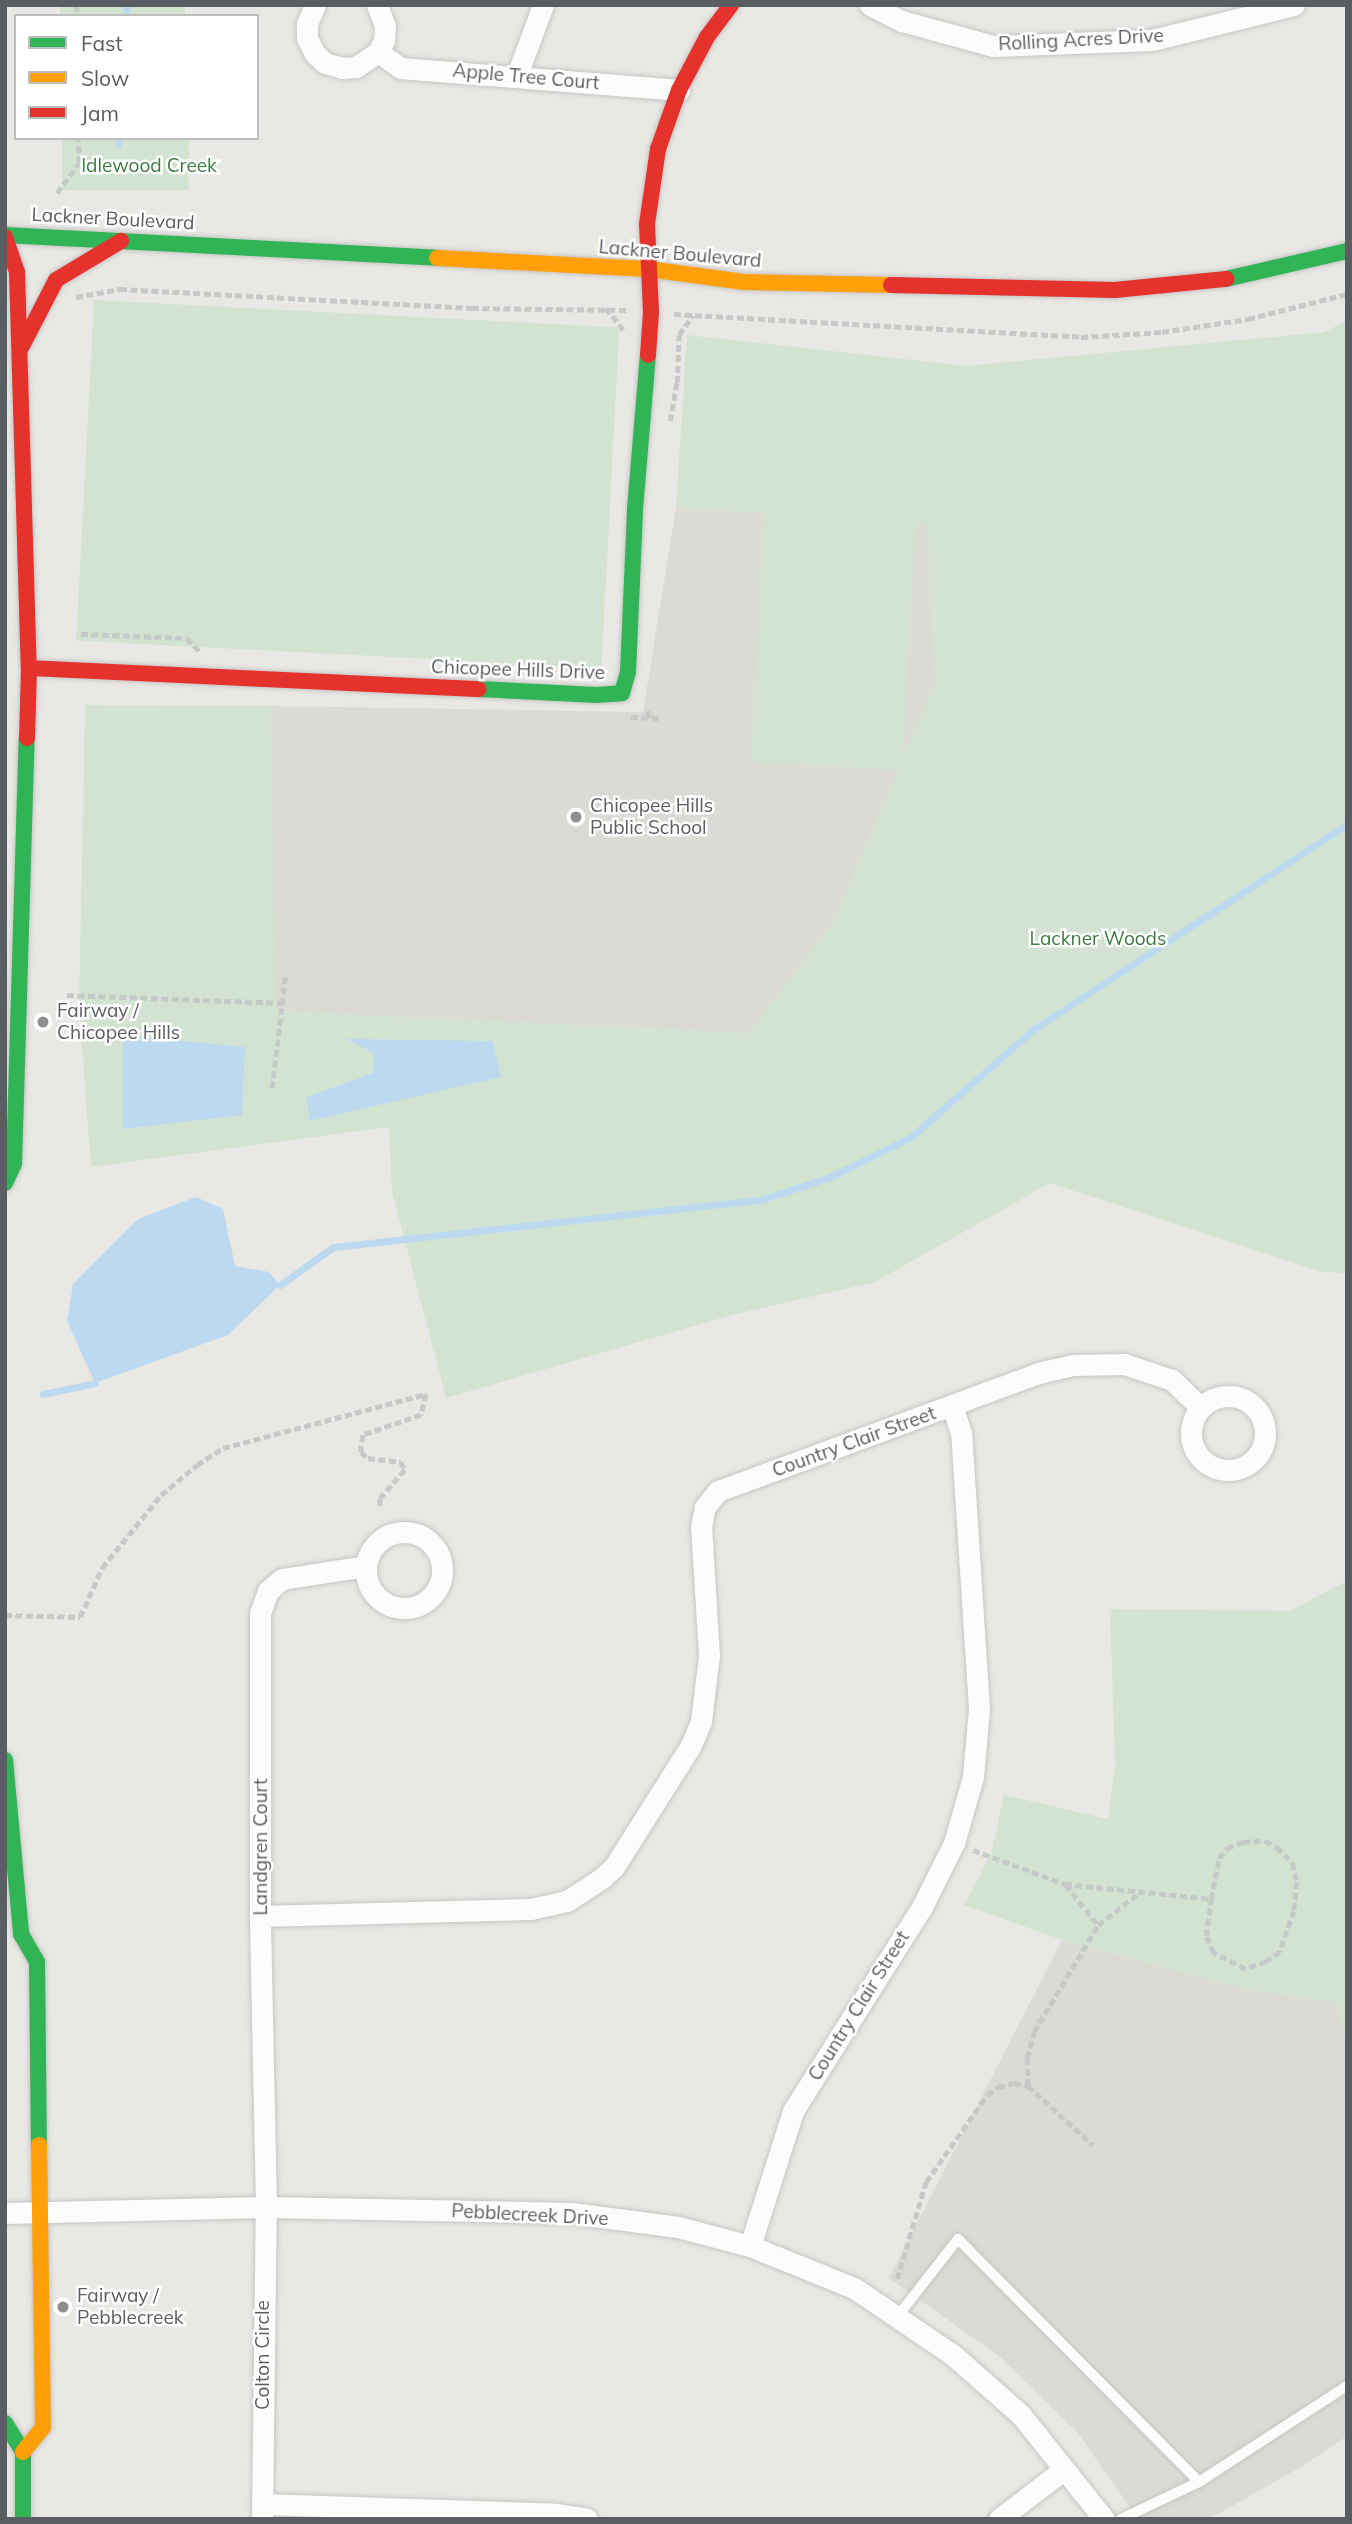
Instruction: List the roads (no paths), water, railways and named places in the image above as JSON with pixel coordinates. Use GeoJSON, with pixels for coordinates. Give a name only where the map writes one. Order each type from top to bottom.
{"type":"FeatureCollection","features":[{"type":"Feature","properties":{"kind":"main road"},"geometry":{"type":"LineString","coordinates":[[648,269],[651,181],[658,149],[679,90],[707,37],[731,5]]}},
{"type":"Feature","properties":{"kind":"main road"},"geometry":{"type":"LineString","coordinates":[[5,236],[17,272],[29,668],[14,1164],[5,1183]]}},
{"type":"Feature","properties":{"kind":"main road","name":"Lackner Boulevard"},"geometry":{"type":"LineString","coordinates":[[5,236],[648,269],[744,282],[1115,290],[1237,278],[1347,251]]}},
{"type":"Feature","properties":{"kind":"main road"},"geometry":{"type":"LineString","coordinates":[[20,350],[56,280],[88,258],[121,241]]}},
{"type":"Feature","properties":{"kind":"main road","name":"Chicopee Hills Drive"},"geometry":{"type":"LineString","coordinates":[[29,668],[596,695],[622,693],[628,672],[635,509],[651,312],[648,269]]}},
{"type":"Feature","properties":{"kind":"main road"},"geometry":{"type":"LineString","coordinates":[[5,1760],[17,1939],[37,1962],[22,2212],[43,2427],[23,2452]]}},
{"type":"Feature","properties":{"kind":"main road"},"geometry":{"type":"LineString","coordinates":[[5,2423],[23,2452],[23,2519]]}},
{"type":"Feature","properties":{"kind":"street"},"geometry":{"type":"LineString","coordinates":[[315,5],[307,24],[307,38],[315,54],[325,63],[342,68],[356,67],[378,52],[384,40],[385,26],[377,5]]}},
{"type":"Feature","properties":{"kind":"street"},"geometry":{"type":"LineString","coordinates":[[517,75],[543,5]]}},
{"type":"Feature","properties":{"kind":"street","name":"Rolling Acres Drive"},"geometry":{"type":"LineString","coordinates":[[870,5],[902,21],[993,46],[1152,40],[1294,5]]}},
{"type":"Feature","properties":{"kind":"street","name":"Apple Tree Court"},"geometry":{"type":"LineString","coordinates":[[378,52],[401,68],[517,75],[679,90]]}},
{"type":"Feature","properties":{"kind":"street"},"geometry":{"type":"LineString","coordinates":[[952,1406],[1038,1374],[1074,1365],[1124,1364],[1172,1380],[1201,1408]]}},
{"type":"Feature","properties":{"kind":"street","name":"Country Clair Street"},"geometry":{"type":"LineString","coordinates":[[260,1916],[531,1909],[550,1906],[584,1892],[614,1867],[691,1745],[701,1721],[709,1656],[701,1527],[705,1507],[718,1490],[952,1406],[961,1433],[979,1709],[973,1777],[954,1843],[922,1907],[793,2111],[750,2246]]}},
{"type":"Feature","properties":{"kind":"street","name":"Landgren Court"},"geometry":{"type":"LineString","coordinates":[[265,2207],[260,1916],[260,1613],[268,1591],[282,1579],[365,1566]]}},
{"type":"Feature","properties":{"kind":"street","name":"Pebblecreek Drive"},"geometry":{"type":"LineString","coordinates":[[22,2212],[265,2207],[572,2213],[678,2227],[750,2246],[855,2288],[953,2355],[1021,2415],[1104,2519]]}},
{"type":"Feature","properties":{"kind":"street","name":"Colton Circle"},"geometry":{"type":"LineString","coordinates":[[265,2207],[262,2511],[557,2514],[587,2519]]}},
{"type":"Feature","properties":{"kind":"street"},"geometry":{"type":"LineString","coordinates":[[999,2519],[1063,2470]]}},
{"type":"Feature","properties":{"kind":"lane"},"geometry":{"type":"LineString","coordinates":[[5,899],[24,899]]}},
{"type":"Feature","properties":{"kind":"lane"},"geometry":{"type":"LineString","coordinates":[[897,2317],[958,2239],[1199,2482]]}},
{"type":"Feature","properties":{"kind":"lane"},"geometry":{"type":"LineString","coordinates":[[1121,2519],[1199,2482],[1347,2386]]}},
{"type":"Feature","properties":{"kind":"water"},"geometry":{"type":"Polygon","coordinates":[[[123,1035],[245,1047],[242,1115],[123,1129],[123,1035]]]}},
{"type":"Feature","properties":{"kind":"water"},"geometry":{"type":"Polygon","coordinates":[[[346,1039],[493,1041],[501,1077],[309,1121],[307,1097],[373,1073],[374,1053],[346,1039]]]}},
{"type":"Feature","properties":{"kind":"water"},"geometry":{"type":"Polygon","coordinates":[[[196,1197],[223,1209],[235,1266],[269,1272],[280,1285],[228,1335],[95,1383],[67,1321],[73,1284],[138,1219],[196,1197]]]}},
{"type":"Feature","properties":{"kind":"waterway","name":"Idlewood Creek"},"geometry":{"type":"LineString","coordinates":[[126,14],[127,5]]}},
{"type":"Feature","properties":{"kind":"waterway","name":"Idlewood Creek"},"geometry":{"type":"LineString","coordinates":[[118,144],[119,140]]}},
{"type":"Feature","properties":{"kind":"waterway"},"geometry":{"type":"LineString","coordinates":[[280,1285],[333,1247],[760,1200],[830,1177],[911,1137],[1034,1029],[1347,824]]}},
{"type":"Feature","properties":{"kind":"waterway"},"geometry":{"type":"LineString","coordinates":[[43,1394],[95,1383]]}},
{"type":"Feature","properties":{"kind":"place","name":"Chicopee Hills Public School"},"geometry":{"type":"Point","coordinates":[576,817]}},
{"type":"Feature","properties":{"kind":"place","name":"Fairway / Chicopee Hills"},"geometry":{"type":"Point","coordinates":[43,1022]}},
{"type":"Feature","properties":{"kind":"place","name":"Fairway / Pebblecreek"},"geometry":{"type":"Point","coordinates":[63,2307]}},
{"type":"Feature","properties":{"kind":"park label","name":"Lackner Woods"},"geometry":{"type":"Point","coordinates":[1098,939]}}]}
